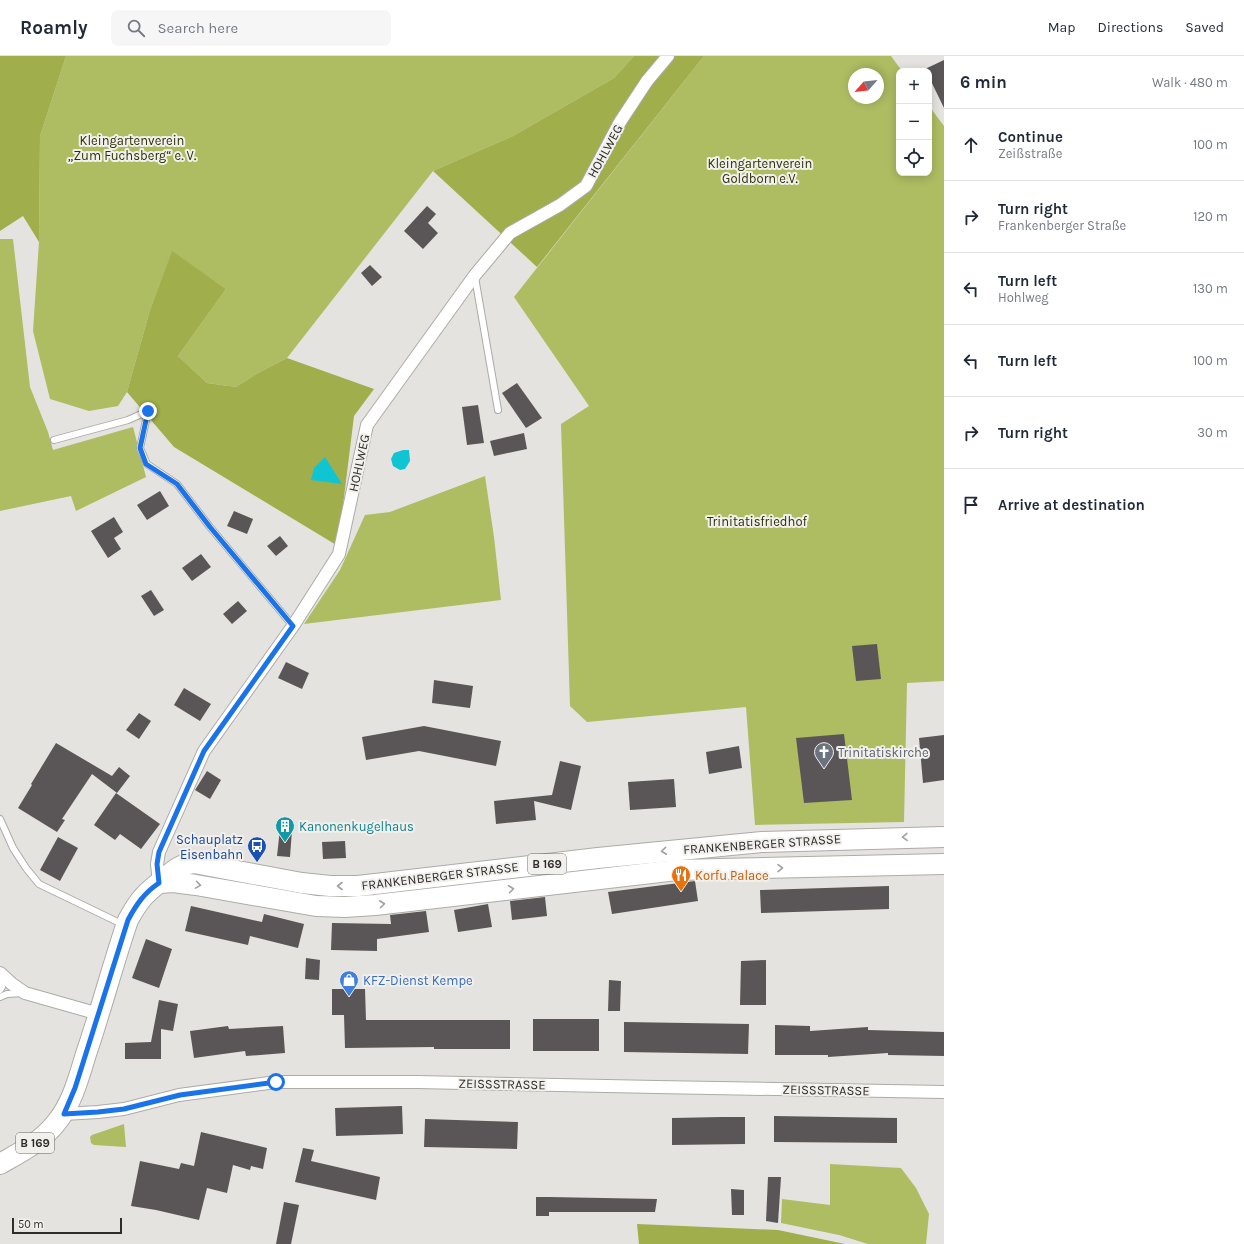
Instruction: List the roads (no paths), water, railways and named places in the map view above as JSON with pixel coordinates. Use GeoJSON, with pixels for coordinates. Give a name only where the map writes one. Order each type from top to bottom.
{"type":"FeatureCollection","features":[{"type":"Feature","properties":{"kind":"main road","name":"FRANKENBERGER STRASSE"},"geometry":{"type":"LineString","coordinates":[[0,1164],[42,1138],[64,1114],[75,1088],[126,926],[143,896],[176,868],[185,864],[194,863],[302,883],[330,886],[358,886],[598,858],[762,842],[944,837]]}},
{"type":"Feature","properties":{"kind":"main road","name":"FRANKENBERGER STRASSE"},"geometry":{"type":"LineString","coordinates":[[159,883],[173,882],[253,894],[316,906],[345,907],[375,905],[677,870],[944,864]]}},
{"type":"Feature","properties":{"kind":"street","name":"HOHLWEG"},"geometry":{"type":"LineString","coordinates":[[159,883],[157,864],[159,852],[204,751],[293,626],[339,554],[367,425],[475,276],[510,233],[560,205],[586,186],[620,122],[647,81],[668,56]]}},
{"type":"Feature","properties":{"kind":"street"},"geometry":{"type":"LineString","coordinates":[[0,973],[25,993],[99,1014]]}},
{"type":"Feature","properties":{"kind":"street","name":"ZEISSSTRASSE"},"geometry":{"type":"LineString","coordinates":[[64,1114],[124,1109],[180,1095],[276,1082],[425,1082],[944,1092]]}},
{"type":"Feature","properties":{"kind":"lane"},"geometry":{"type":"LineString","coordinates":[[475,276],[498,410]]}},
{"type":"Feature","properties":{"kind":"lane"},"geometry":{"type":"LineString","coordinates":[[54,440],[128,420],[148,411],[140,448],[146,464],[177,484],[210,527],[293,626]]}},
{"type":"Feature","properties":{"kind":"lane"},"geometry":{"type":"LineString","coordinates":[[0,819],[13,848],[39,884],[126,926]]}},
{"type":"Feature","properties":{"kind":"lane"},"geometry":{"type":"LineString","coordinates":[[0,978],[2,987],[0,990]]}},
{"type":"Feature","properties":{"kind":"lane"},"geometry":{"type":"LineString","coordinates":[[0,998],[7,994],[25,993]]}},
{"type":"Feature","properties":{"kind":"water"},"geometry":{"type":"Polygon","coordinates":[[[409,450],[410,461],[405,469],[400,470],[393,466],[391,459],[394,453],[409,450]]]}},
{"type":"Feature","properties":{"kind":"water"},"geometry":{"type":"Polygon","coordinates":[[[325,457],[342,484],[311,480],[314,468],[325,457]]]}},
{"type":"Feature","properties":{"kind":"place","name":"Trinitatiskirche"},"geometry":{"type":"Point","coordinates":[824,769]}},
{"type":"Feature","properties":{"kind":"place","name":"Kanonenkugelhaus"},"geometry":{"type":"Point","coordinates":[285,843]}},
{"type":"Feature","properties":{"kind":"place","name":"Schauplatz Eisenbahn"},"geometry":{"type":"Point","coordinates":[257,863]}},
{"type":"Feature","properties":{"kind":"place","name":"Korfu Palace"},"geometry":{"type":"Point","coordinates":[681,892]}},
{"type":"Feature","properties":{"kind":"place","name":"KFZ-Dienst Kempe"},"geometry":{"type":"Point","coordinates":[349,997]}},
{"type":"Feature","properties":{"kind":"park label","name":"Kleingartenverein „Zum Fuchsberg“ e. V."},"geometry":{"type":"Point","coordinates":[132,148]}},
{"type":"Feature","properties":{"kind":"park label","name":"Kleingartenverein Goldborn e.V."},"geometry":{"type":"Point","coordinates":[760,170]}},
{"type":"Feature","properties":{"kind":"park label","name":"Trinitatisfriedhof"},"geometry":{"type":"Point","coordinates":[757,521]}}]}
